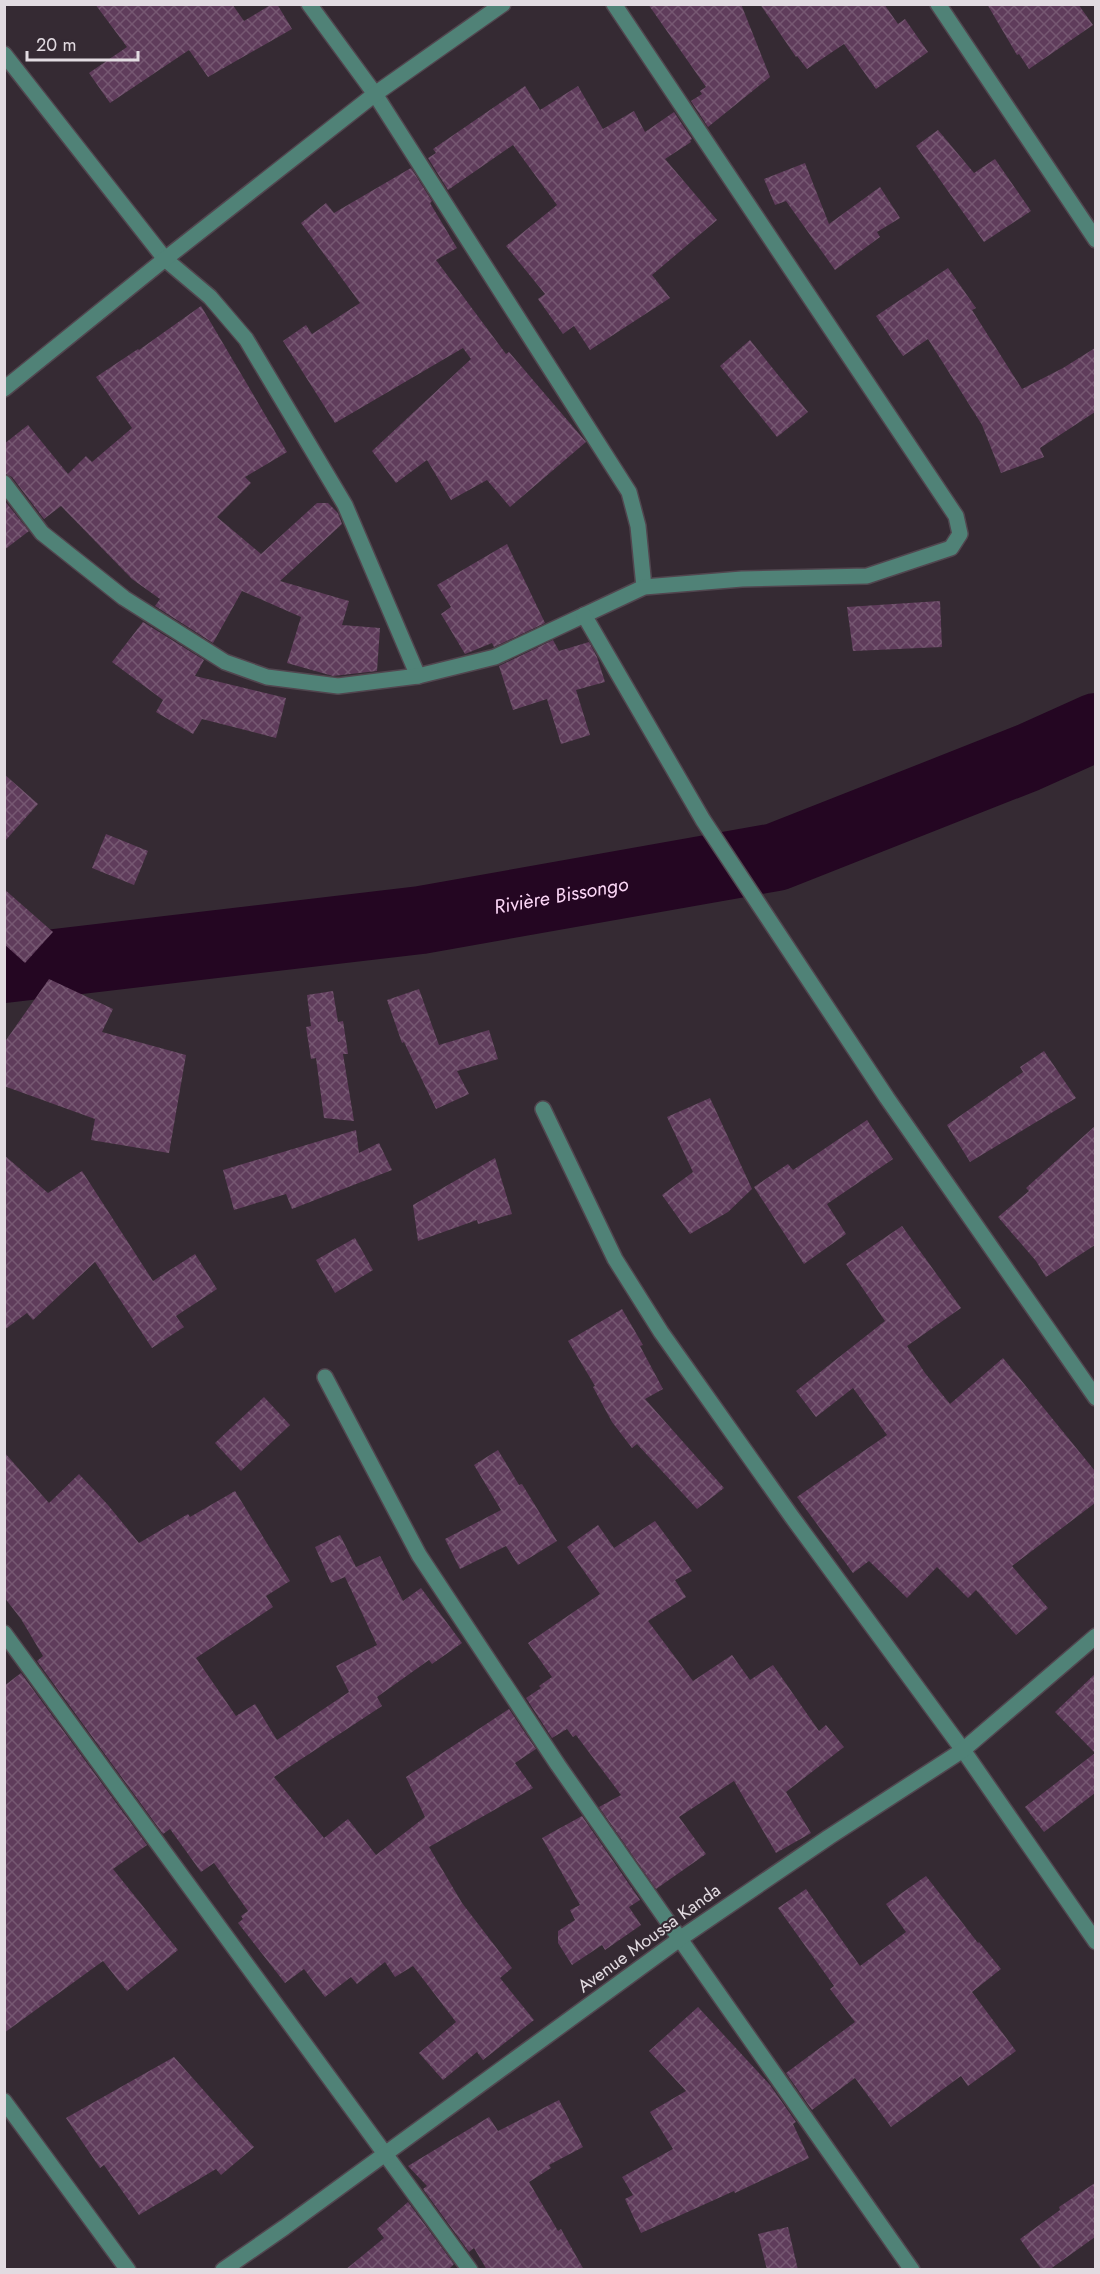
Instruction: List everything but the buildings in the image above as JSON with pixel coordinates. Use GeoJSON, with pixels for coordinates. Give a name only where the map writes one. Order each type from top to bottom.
{"type":"FeatureCollection","features":[{"type":"Feature","properties":{"kind":"street"},"geometry":{"type":"LineString","coordinates":[[309,4],[375,94],[628,492],[638,526],[644,587]]}},
{"type":"Feature","properties":{"kind":"street"},"geometry":{"type":"LineString","coordinates":[[4,389],[375,94],[503,4]]}},
{"type":"Feature","properties":{"kind":"street"},"geometry":{"type":"LineString","coordinates":[[4,483],[42,533],[124,598],[225,662],[267,677],[338,686],[418,676],[495,657],[644,587],[742,579],[867,576],[951,548],[960,534],[956,516],[614,4]]}},
{"type":"Feature","properties":{"kind":"street"},"geometry":{"type":"LineString","coordinates":[[938,4],[1095,240]]}},
{"type":"Feature","properties":{"kind":"street"},"geometry":{"type":"LineString","coordinates":[[4,54],[165,259],[210,297],[246,339],[345,505],[418,676]]}},
{"type":"Feature","properties":{"kind":"street"},"geometry":{"type":"LineString","coordinates":[[584,615],[703,820],[887,1098],[1095,1398]]}},
{"type":"Feature","properties":{"kind":"street"},"geometry":{"type":"LineString","coordinates":[[543,1109],[615,1259],[661,1332],[792,1517],[963,1750],[1095,1941]]}},
{"type":"Feature","properties":{"kind":"street"},"geometry":{"type":"LineString","coordinates":[[326,1377],[419,1555],[558,1765],[912,2270]]}},
{"type":"Feature","properties":{"kind":"street"},"geometry":{"type":"LineString","coordinates":[[4,1634],[470,2270]]}},
{"type":"Feature","properties":{"kind":"street","name":"Avenue Moussa Kanda"},"geometry":{"type":"LineString","coordinates":[[223,2270],[387,2154],[681,1938],[829,1837],[963,1750],[1095,1636]]}},
{"type":"Feature","properties":{"kind":"street"},"geometry":{"type":"LineString","coordinates":[[4,2101],[128,2270]]}},
{"type":"Feature","properties":{"kind":"waterway","name":"Rivière Bissongo"},"geometry":{"type":"LineString","coordinates":[[4,969],[421,920],[776,857],[1027,758],[1096,727]]}}]}
